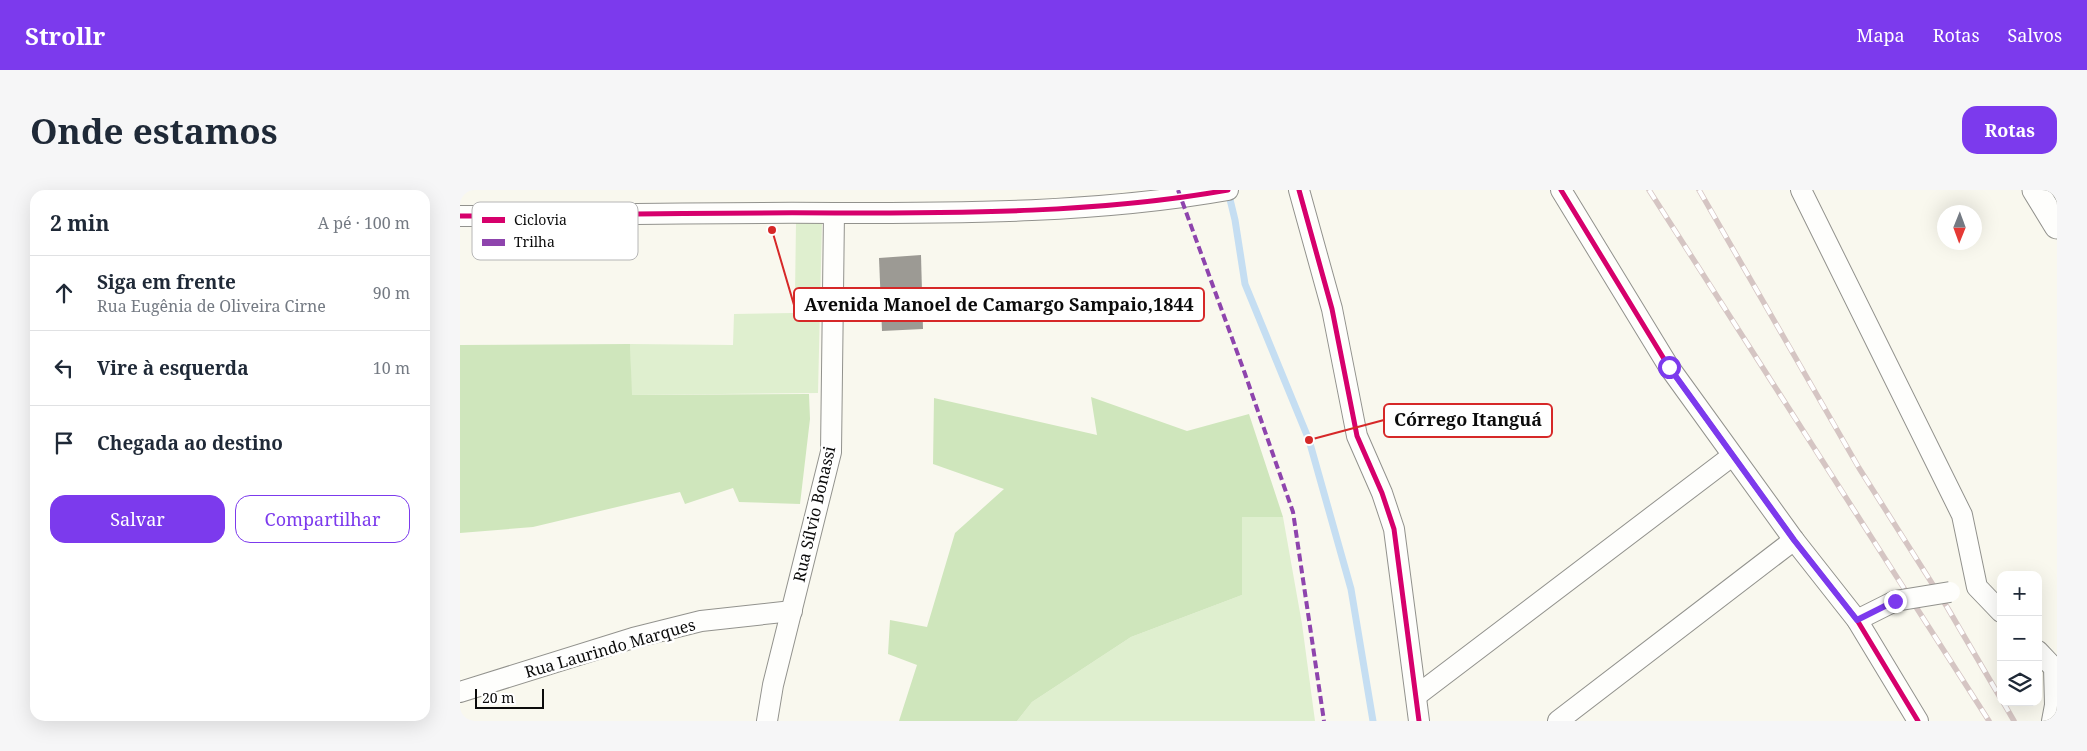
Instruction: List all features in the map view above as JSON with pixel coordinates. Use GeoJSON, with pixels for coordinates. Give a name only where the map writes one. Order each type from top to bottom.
{"type":"FeatureCollection","features":[{"type":"Feature","properties":{"kind":"street"},"geometry":{"type":"LineString","coordinates":[[638,214],[890,213],[1062,208],[1181,198],[1228,190]]}},
{"type":"Feature","properties":{"kind":"street"},"geometry":{"type":"LineString","coordinates":[[1299,190],[1332,309],[1357,436],[1382,493],[1394,528],[1419,721]]}},
{"type":"Feature","properties":{"kind":"street"},"geometry":{"type":"LineString","coordinates":[[1561,190],[1669,367],[1794,540],[1857,620],[1918,721]]}},
{"type":"Feature","properties":{"kind":"street"},"geometry":{"type":"LineString","coordinates":[[1801,190],[1962,515],[1977,587],[1997,608]]}},
{"type":"Feature","properties":{"kind":"street"},"geometry":{"type":"LineString","coordinates":[[2035,190],[2055,221]]}},
{"type":"Feature","properties":{"kind":"street","name":"Rua Sílvio Bonassi"},"geometry":{"type":"LineString","coordinates":[[767,721],[773,685],[831,452],[834,212]]}},
{"type":"Feature","properties":{"kind":"street"},"geometry":{"type":"LineString","coordinates":[[1416,696],[1732,456]]}},
{"type":"Feature","properties":{"kind":"street"},"geometry":{"type":"LineString","coordinates":[[1558,721],[1794,540]]}},
{"type":"Feature","properties":{"kind":"street"},"geometry":{"type":"LineString","coordinates":[[1857,620],[1895,601],[1977,587]]}},
{"type":"Feature","properties":{"kind":"street","name":"Rua Laurindo Marques"},"geometry":{"type":"LineString","coordinates":[[460,692],[633,638],[700,621],[792,611]]}},
{"type":"Feature","properties":{"kind":"street"},"geometry":{"type":"LineString","coordinates":[[2042,655],[2054,668],[2056,705],[2052,721]]}},
{"type":"Feature","properties":{"kind":"green space"},"geometry":{"type":"Polygon","coordinates":[[[796,222],[822,222],[818,393],[631,395],[630,344],[733,345],[734,314],[793,313],[796,222]]]}},
{"type":"Feature","properties":{"kind":"green space"},"geometry":{"type":"Polygon","coordinates":[[[630,344],[632,395],[809,394],[810,419],[800,504],[739,502],[733,488],[685,504],[680,492],[533,527],[460,533],[460,345],[630,344]]]}},
{"type":"Feature","properties":{"kind":"green space"},"geometry":{"type":"Polygon","coordinates":[[[1091,397],[1187,431],[1249,414],[1283,517],[1242,517],[1242,595],[1131,637],[1032,702],[1017,721],[899,721],[917,665],[888,654],[890,620],[927,627],[955,533],[1004,489],[933,464],[934,398],[1097,435],[1091,397]]]}},
{"type":"Feature","properties":{"kind":"green space"},"geometry":{"type":"Polygon","coordinates":[[[1242,516],[1283,517],[1302,624],[1315,721],[1017,721],[1032,702],[1131,637],[1242,595],[1242,516]]]}},
{"type":"Feature","properties":{"kind":"building"},"geometry":{"type":"Polygon","coordinates":[[[921,255],[923,329],[882,331],[879,258],[921,255]]]}},
{"type":"Feature","properties":{"kind":"waterway"},"geometry":{"type":"LineString","coordinates":[[1228,191],[1235,220],[1245,284],[1309,440],[1351,589],[1373,721]]}},
{"type":"Feature","properties":{"kind":"railway"},"geometry":{"type":"LineString","coordinates":[[1649,190],[1989,721]]}},
{"type":"Feature","properties":{"kind":"railway"},"geometry":{"type":"LineString","coordinates":[[1699,190],[1859,468],[1947,607],[1997,692]]}},
{"type":"Feature","properties":{"kind":"railway"},"geometry":{"type":"LineString","coordinates":[[2005,706],[2014,721]]}},
{"type":"Feature","properties":{"kind":"marked path"},"geometry":{"type":"LineString","coordinates":[[1178,190],[1293,512],[1324,721]]}},
{"type":"Feature","properties":{"kind":"cycle path"},"geometry":{"type":"LineString","coordinates":[[638,214],[933,213],[1032,210],[1130,203],[1228,190]]}},
{"type":"Feature","properties":{"kind":"cycle path"},"geometry":{"type":"LineString","coordinates":[[1299,190],[1332,309],[1357,436],[1382,493],[1394,529],[1419,721]]}},
{"type":"Feature","properties":{"kind":"cycle path"},"geometry":{"type":"LineString","coordinates":[[1561,190],[1669,367],[1794,540],[1857,620],[1918,721]]}},
{"type":"Feature","properties":{"kind":"cycle path"},"geometry":{"type":"LineString","coordinates":[[460,216],[472,216]]}},
{"type":"Feature","properties":{"kind":"place","name":"Avenida Manoel de Camargo Sampaio,1844"},"geometry":{"type":"Point","coordinates":[772,230]}},
{"type":"Feature","properties":{"kind":"place","name":"Córrego Itanguá"},"geometry":{"type":"Point","coordinates":[1309,440]}},
{"type":"Feature","properties":{"kind":"route"},"geometry":{"type":"LineString","coordinates":[[1669,367],[1794,540],[1857,620],[1895,601]]}}]}
